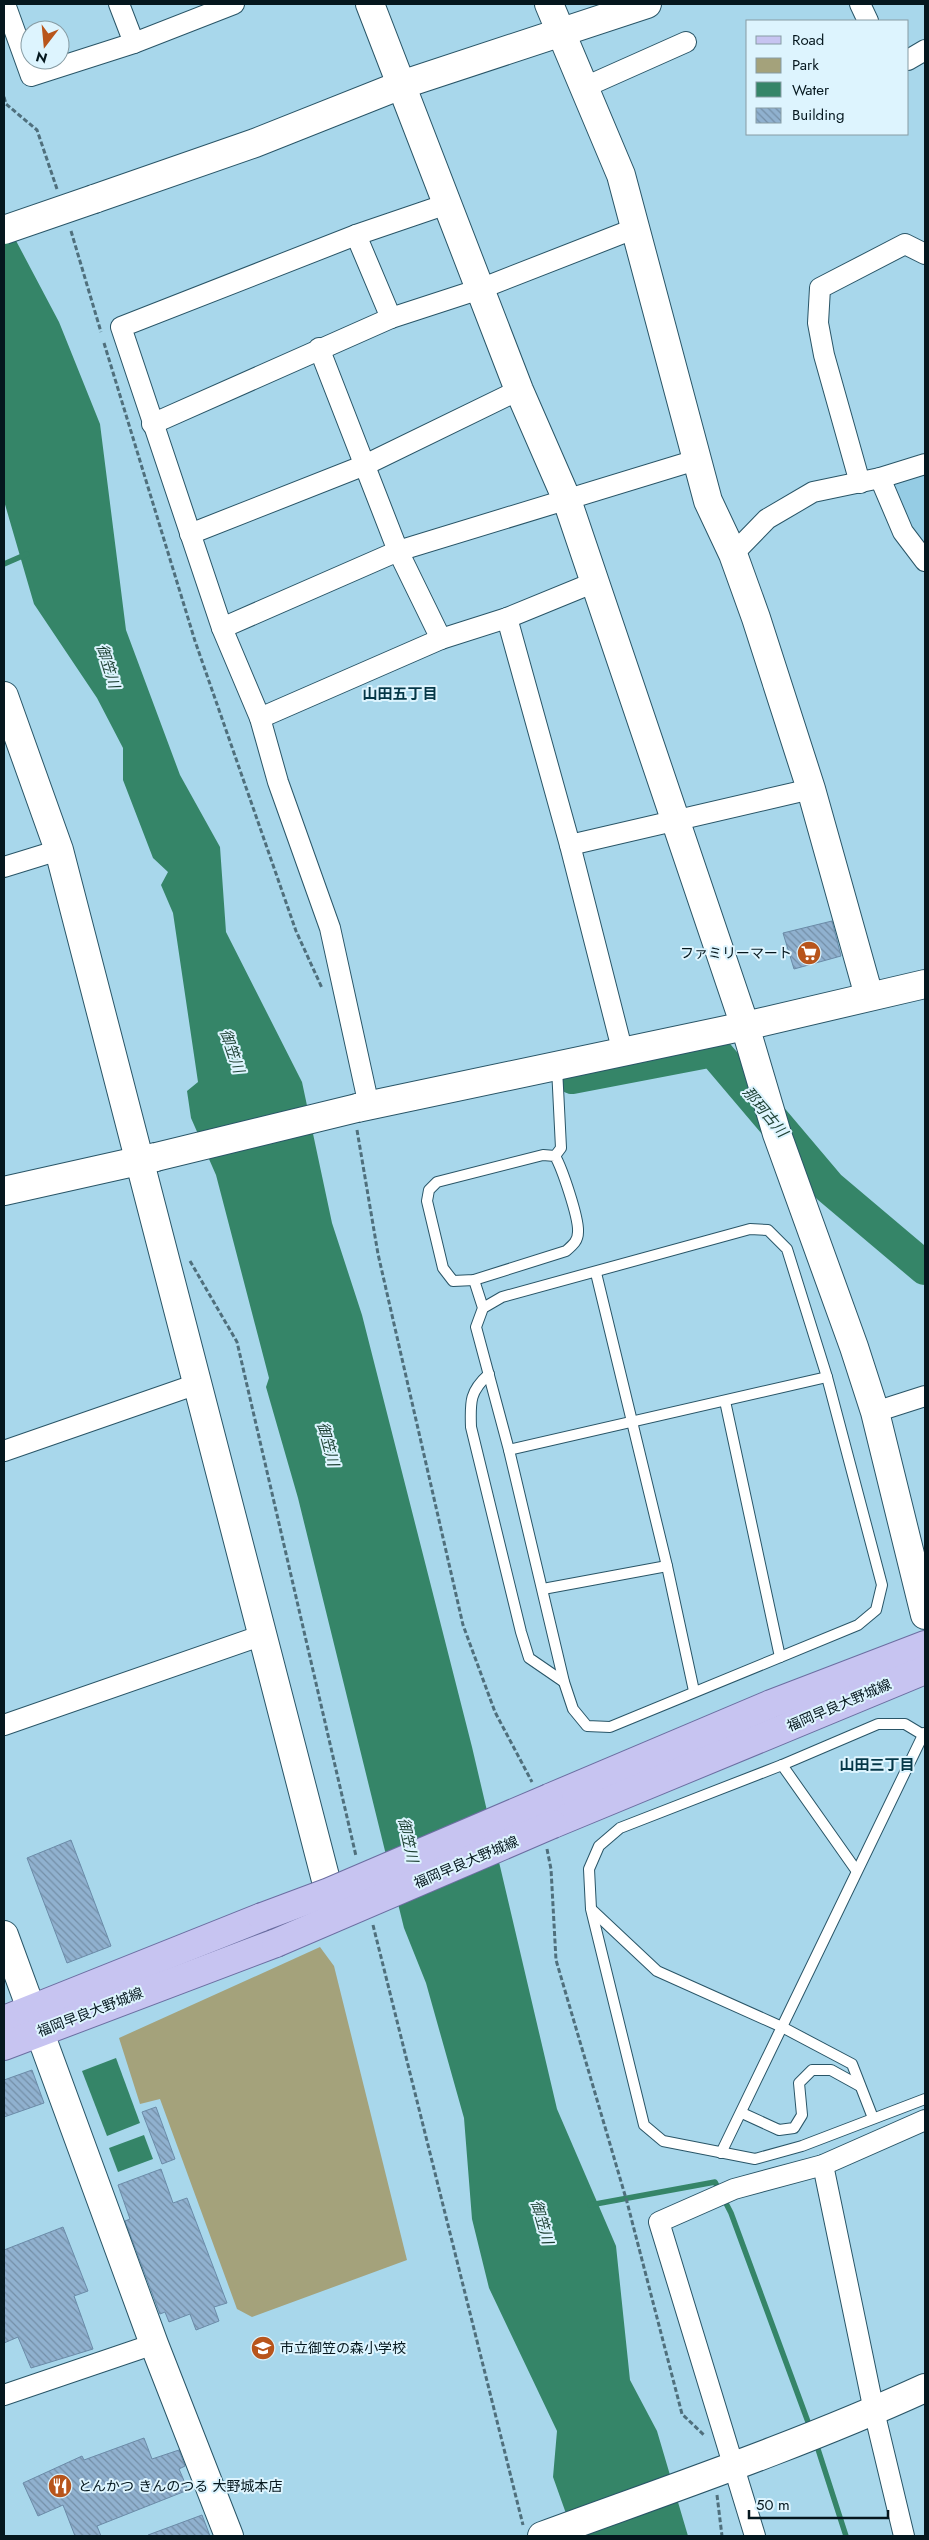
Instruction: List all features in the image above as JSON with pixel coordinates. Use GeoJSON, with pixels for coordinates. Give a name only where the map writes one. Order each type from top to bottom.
{"type":"FeatureCollection","features":[{"type":"Feature","properties":{"kind":"main road","name":"福岡早良大野城線"},"geometry":{"type":"LineString","coordinates":[[4,2020],[34,2020],[276,1943],[771,1704],[925,1645]]}},
{"type":"Feature","properties":{"kind":"main road","name":"福岡早良大野城線"},"geometry":{"type":"LineString","coordinates":[[4,2046],[34,2020],[262,1917],[925,1670]]}},
{"type":"Feature","properties":{"kind":"street"},"geometry":{"type":"LineString","coordinates":[[5,4],[31,76],[134,43],[234,4]]}},
{"type":"Feature","properties":{"kind":"street"},"geometry":{"type":"LineString","coordinates":[[119,4],[134,43]]}},
{"type":"Feature","properties":{"kind":"street"},"geometry":{"type":"LineString","coordinates":[[370,4],[519,390],[567,500],[745,1026],[777,1134],[854,1347],[874,1412],[925,1616]]}},
{"type":"Feature","properties":{"kind":"street"},"geometry":{"type":"LineString","coordinates":[[549,4],[621,175],[708,501],[733,554],[811,789],[869,996]]}},
{"type":"Feature","properties":{"kind":"street"},"geometry":{"type":"LineString","coordinates":[[4,230],[255,143],[401,85],[647,4]]}},
{"type":"Feature","properties":{"kind":"street"},"geometry":{"type":"LineString","coordinates":[[860,4],[868,20]]}},
{"type":"Feature","properties":{"kind":"street"},"geometry":{"type":"LineString","coordinates":[[585,88],[686,42]]}},
{"type":"Feature","properties":{"kind":"street"},"geometry":{"type":"LineString","coordinates":[[909,59],[925,50]]}},
{"type":"Feature","properties":{"kind":"street"},"geometry":{"type":"LineString","coordinates":[[361,1112],[350,1010],[330,928],[278,782],[260,718],[222,628],[121,327],[356,235],[447,204]]}},
{"type":"Feature","properties":{"kind":"street"},"geometry":{"type":"LineString","coordinates":[[152,424],[319,348],[391,318],[480,289],[636,228]]}},
{"type":"Feature","properties":{"kind":"street"},"geometry":{"type":"LineString","coordinates":[[356,235],[391,318]]}},
{"type":"Feature","properties":{"kind":"street"},"geometry":{"type":"LineString","coordinates":[[860,483],[824,355],[818,323],[820,288],[905,244],[925,254]]}},
{"type":"Feature","properties":{"kind":"street"},"geometry":{"type":"LineString","coordinates":[[319,348],[398,551],[441,639]]}},
{"type":"Feature","properties":{"kind":"street"},"geometry":{"type":"LineString","coordinates":[[190,534],[365,465],[519,390]]}},
{"type":"Feature","properties":{"kind":"street"},"geometry":{"type":"LineString","coordinates":[[222,628],[398,551],[696,460]]}},
{"type":"Feature","properties":{"kind":"street"},"geometry":{"type":"LineString","coordinates":[[733,554],[766,519],[814,492],[880,478],[925,464]]}},
{"type":"Feature","properties":{"kind":"street"},"geometry":{"type":"LineString","coordinates":[[880,478],[903,532],[925,561]]}},
{"type":"Feature","properties":{"kind":"street"},"geometry":{"type":"LineString","coordinates":[[260,718],[441,639],[507,618],[595,582]]}},
{"type":"Feature","properties":{"kind":"street"},"geometry":{"type":"LineString","coordinates":[[507,618],[570,845],[623,1053]]}},
{"type":"Feature","properties":{"kind":"street"},"geometry":{"type":"LineString","coordinates":[[4,696],[59,850],[148,1159],[198,1384],[329,1892]]}},
{"type":"Feature","properties":{"kind":"street"},"geometry":{"type":"LineString","coordinates":[[570,845],[811,789]]}},
{"type":"Feature","properties":{"kind":"street"},"geometry":{"type":"LineString","coordinates":[[4,867],[59,850]]}},
{"type":"Feature","properties":{"kind":"street"},"geometry":{"type":"LineString","coordinates":[[4,1191],[745,1026],[925,984]]}},
{"type":"Feature","properties":{"kind":"street"},"geometry":{"type":"LineString","coordinates":[[4,1451],[198,1384]]}},
{"type":"Feature","properties":{"kind":"street"},"geometry":{"type":"LineString","coordinates":[[874,1412],[925,1396]]}},
{"type":"Feature","properties":{"kind":"street"},"geometry":{"type":"LineString","coordinates":[[4,1725],[262,1635]]}},
{"type":"Feature","properties":{"kind":"street"},"geometry":{"type":"LineString","coordinates":[[4,1935],[154,2344],[229,2536]]}},
{"type":"Feature","properties":{"kind":"street"},"geometry":{"type":"LineString","coordinates":[[755,2536],[659,2222],[734,2189],[823,2165],[925,2120]]}},
{"type":"Feature","properties":{"kind":"street"},"geometry":{"type":"LineString","coordinates":[[823,2165],[874,2411],[904,2536]]}},
{"type":"Feature","properties":{"kind":"street"},"geometry":{"type":"LineString","coordinates":[[4,2395],[154,2344]]}},
{"type":"Feature","properties":{"kind":"street"},"geometry":{"type":"LineString","coordinates":[[542,2536],[733,2467],[874,2411],[925,2388]]}},
{"type":"Feature","properties":{"kind":"lane"},"geometry":{"type":"LineString","coordinates":[[555,1156],[562,1148],[557,1067]]}},
{"type":"Feature","properties":{"kind":"lane"},"geometry":{"type":"LineString","coordinates":[[543,1155],[555,1156],[561,1166],[578,1231],[576,1243],[566,1251],[474,1280],[453,1280],[443,1268],[427,1202],[429,1190],[437,1182],[543,1155]]}},
{"type":"Feature","properties":{"kind":"lane"},"geometry":{"type":"LineString","coordinates":[[474,1280],[483,1308],[476,1328],[510,1450],[564,1682],[573,1709],[588,1726],[610,1727],[858,1625],[876,1610],[882,1585],[828,1377],[787,1249],[768,1230],[750,1229],[596,1273],[502,1297],[483,1308]]}},
{"type":"Feature","properties":{"kind":"lane"},"geometry":{"type":"LineString","coordinates":[[596,1273],[667,1566],[694,1691]]}},
{"type":"Feature","properties":{"kind":"lane"},"geometry":{"type":"LineString","coordinates":[[490,1374],[476,1386],[470,1405],[473,1436],[520,1632],[529,1658],[564,1682]]}},
{"type":"Feature","properties":{"kind":"lane"},"geometry":{"type":"LineString","coordinates":[[510,1450],[828,1377]]}},
{"type":"Feature","properties":{"kind":"lane"},"geometry":{"type":"LineString","coordinates":[[725,1401],[780,1657]]}},
{"type":"Feature","properties":{"kind":"lane"},"geometry":{"type":"LineString","coordinates":[[543,1589],[667,1566]]}},
{"type":"Feature","properties":{"kind":"lane"},"geometry":{"type":"LineString","coordinates":[[721,2153],[742,2114],[856,1870],[924,1734],[905,1724],[878,1724],[782,1765],[620,1828],[599,1846],[589,1869],[591,1909],[644,2125],[663,2141],[721,2153],[755,2159],[802,2146],[925,2098]]}},
{"type":"Feature","properties":{"kind":"lane"},"geometry":{"type":"LineString","coordinates":[[782,1765],[856,1870]]}},
{"type":"Feature","properties":{"kind":"lane"},"geometry":{"type":"LineString","coordinates":[[591,1909],[657,1971],[782,2027],[852,2064],[873,2118]]}},
{"type":"Feature","properties":{"kind":"lane"},"geometry":{"type":"LineString","coordinates":[[742,2114],[779,2130],[794,2128],[802,2115],[799,2083],[812,2070],[831,2070],[860,2086]]}},
{"type":"Feature","properties":{"kind":"path"},"geometry":{"type":"LineString","coordinates":[[4,97],[6,104],[37,130],[59,195]]}},
{"type":"Feature","properties":{"kind":"path"},"geometry":{"type":"LineString","coordinates":[[68,223],[101,333]]}},
{"type":"Feature","properties":{"kind":"path"},"geometry":{"type":"LineString","coordinates":[[104,342],[195,640],[296,931],[325,994]]}},
{"type":"Feature","properties":{"kind":"path"},"geometry":{"type":"LineString","coordinates":[[361,1112],[378,1254],[463,1625],[495,1712],[531,1775],[545,1812],[551,1869],[556,1960],[627,2202],[682,2414],[707,2438]]}},
{"type":"Feature","properties":{"kind":"shaded area"},"geometry":{"type":"Polygon","coordinates":[[[925,471],[925,550],[906,528],[892,488],[894,481],[925,471]]]}},
{"type":"Feature","properties":{"kind":"green space"},"geometry":{"type":"Polygon","coordinates":[[[320,1947],[334,1966],[407,2260],[252,2317],[237,2309],[160,2099],[140,2104],[119,2038],[320,1947]]]}},
{"type":"Feature","properties":{"kind":"water","name":"御笠川"},"geometry":{"type":"Polygon","coordinates":[[[4,218],[59,322],[100,424],[126,630],[180,775],[220,847],[226,932],[302,1082],[332,1223],[362,1315],[472,1747],[557,2109],[616,2246],[630,2380],[657,2431],[688,2536],[574,2536],[553,2477],[557,2431],[489,2288],[472,2219],[464,2118],[426,1983],[404,1928],[298,1498],[266,1387],[269,1378],[216,1175],[191,1118],[187,1091],[198,1082],[173,913],[161,885],[168,872],[153,858],[123,780],[123,748],[97,698],[34,604],[4,501],[4,218]]]}},
{"type":"Feature","properties":{"kind":"water"},"geometry":{"type":"Polygon","coordinates":[[[116,2058],[140,2123],[107,2136],[82,2071],[116,2058]]]}},
{"type":"Feature","properties":{"kind":"water"},"geometry":{"type":"Polygon","coordinates":[[[144,2135],[153,2159],[118,2172],[109,2148],[144,2135]]]}},
{"type":"Feature","properties":{"kind":"building"},"geometry":{"type":"Polygon","coordinates":[[[832,921],[841,956],[794,969],[783,933],[832,921]]]}},
{"type":"Feature","properties":{"kind":"building"},"geometry":{"type":"Polygon","coordinates":[[[71,1840],[111,1946],[67,1963],[27,1858],[71,1840]]]}},
{"type":"Feature","properties":{"kind":"building"},"geometry":{"type":"Polygon","coordinates":[[[32,2070],[44,2103],[4,2117],[4,2080],[32,2070]]]}},
{"type":"Feature","properties":{"kind":"building"},"geometry":{"type":"Polygon","coordinates":[[[156,2107],[175,2159],[162,2164],[142,2112],[156,2107]]]}},
{"type":"Feature","properties":{"kind":"building"},"geometry":{"type":"Polygon","coordinates":[[[161,2169],[173,2203],[187,2198],[227,2303],[214,2307],[219,2321],[196,2330],[190,2314],[169,2322],[165,2312],[160,2314],[125,2221],[130,2219],[118,2185],[161,2169]]]}},
{"type":"Feature","properties":{"kind":"building"},"geometry":{"type":"Polygon","coordinates":[[[63,2227],[88,2291],[74,2296],[93,2349],[31,2368],[18,2337],[4,2343],[4,2250],[63,2227]]]}},
{"type":"Feature","properties":{"kind":"building"},"geometry":{"type":"Polygon","coordinates":[[[144,2438],[152,2459],[179,2450],[185,2466],[179,2469],[188,2490],[97,2526],[101,2536],[75,2536],[63,2505],[38,2516],[23,2483],[82,2456],[84,2460],[144,2438]]]}},
{"type":"Feature","properties":{"kind":"building"},"geometry":{"type":"Polygon","coordinates":[[[202,2515],[210,2536],[148,2535],[202,2515]]]}},
{"type":"Feature","properties":{"kind":"waterway"},"geometry":{"type":"LineString","coordinates":[[4,564],[27,554]]}},
{"type":"Feature","properties":{"kind":"waterway","name":"那珂古川"},"geometry":{"type":"LineString","coordinates":[[572,1077],[713,1050],[829,1187],[925,1268]]}},
{"type":"Feature","properties":{"kind":"waterway"},"geometry":{"type":"LineString","coordinates":[[590,2205],[715,2182],[731,2213],[811,2430]]}},
{"type":"Feature","properties":{"kind":"waterway"},"geometry":{"type":"LineString","coordinates":[[816,2443],[846,2536]]}},
{"type":"Feature","properties":{"kind":"place","name":"ファミリーマート"},"geometry":{"type":"Point","coordinates":[809,953]}},
{"type":"Feature","properties":{"kind":"place","name":"市立御笠の森小学校"},"geometry":{"type":"Point","coordinates":[263,2348]}},
{"type":"Feature","properties":{"kind":"place","name":"とんかつ きんのつる 大野城本店"},"geometry":{"type":"Point","coordinates":[60,2486]}},
{"type":"Feature","properties":{"kind":"district","name":"山田五丁目"},"geometry":{"type":"Point","coordinates":[400,694]}},
{"type":"Feature","properties":{"kind":"district","name":"山田三丁目"},"geometry":{"type":"Point","coordinates":[877,1765]}}]}
